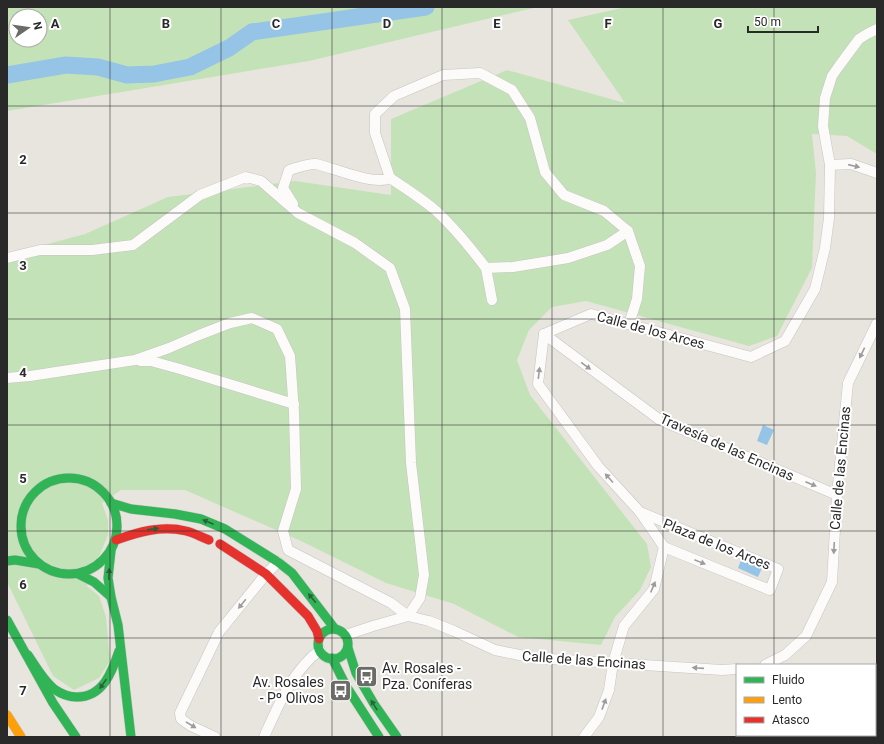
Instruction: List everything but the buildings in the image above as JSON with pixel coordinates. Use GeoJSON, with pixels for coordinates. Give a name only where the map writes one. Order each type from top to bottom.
{"type":"FeatureCollection","features":[{"type":"Feature","properties":{"kind":"main road"},"geometry":{"type":"LineString","coordinates":[[74,478],[89,482],[102,490],[111,503],[116,514],[117,521],[116,540],[111,551],[102,562],[91,570],[78,574],[64,575],[51,571],[39,564],[26,548],[21,532],[24,508],[32,495],[44,485],[58,479],[74,478]]}},
{"type":"Feature","properties":{"kind":"main road"},"geometry":{"type":"LineString","coordinates":[[111,503],[131,510],[175,514],[201,519],[225,529],[278,562],[292,573],[335,629],[346,635],[348,648],[356,673],[396,737]]}},
{"type":"Feature","properties":{"kind":"main road"},"geometry":{"type":"LineString","coordinates":[[116,540],[149,529],[167,528],[184,530],[209,540]]}},
{"type":"Feature","properties":{"kind":"main road"},"geometry":{"type":"LineString","coordinates":[[15,542],[21,532]]}},
{"type":"Feature","properties":{"kind":"main road"},"geometry":{"type":"LineString","coordinates":[[220,544],[266,574],[308,616],[320,639]]}},
{"type":"Feature","properties":{"kind":"main road"},"geometry":{"type":"LineString","coordinates":[[111,551],[108,578],[118,625],[131,737]]}},
{"type":"Feature","properties":{"kind":"main road"},"geometry":{"type":"LineString","coordinates":[[7,561],[15,560],[39,564]]}},
{"type":"Feature","properties":{"kind":"main road"},"geometry":{"type":"LineString","coordinates":[[78,574],[94,582],[111,597]]}},
{"type":"Feature","properties":{"kind":"main road"},"geometry":{"type":"LineString","coordinates":[[7,620],[53,703],[76,737]]}},
{"type":"Feature","properties":{"kind":"main road"},"geometry":{"type":"LineString","coordinates":[[335,629],[327,630],[323,634],[319,644],[320,650],[323,654],[332,658],[340,657],[348,648]]}},
{"type":"Feature","properties":{"kind":"main road"},"geometry":{"type":"LineString","coordinates":[[7,635],[35,686],[66,737]]}},
{"type":"Feature","properties":{"kind":"main road"},"geometry":{"type":"LineString","coordinates":[[28,656],[48,682],[59,692],[72,697],[87,696],[101,689],[115,664],[120,650]]}},
{"type":"Feature","properties":{"kind":"main road"},"geometry":{"type":"LineString","coordinates":[[332,658],[346,686],[379,737]]}},
{"type":"Feature","properties":{"kind":"main road"},"geometry":{"type":"LineString","coordinates":[[7,715],[21,737]]}},
{"type":"Feature","properties":{"kind":"street","name":"Calle de los Arces"},"geometry":{"type":"LineString","coordinates":[[544,334],[591,314],[751,357],[785,341],[815,289],[829,218],[830,164],[823,126],[824,98],[832,76],[860,40],[867,34],[877,29]]}},
{"type":"Feature","properties":{"kind":"street"},"geometry":{"type":"LineString","coordinates":[[492,300],[486,268],[464,240],[435,210],[390,178],[375,133],[375,114],[394,96],[443,75],[480,74],[512,90],[530,118],[545,172],[564,195],[604,210],[628,231],[640,266],[636,299],[629,324]]}},
{"type":"Feature","properties":{"kind":"street"},"geometry":{"type":"LineString","coordinates":[[298,213],[283,188],[289,170],[315,164],[351,175],[385,181],[390,178]]}},
{"type":"Feature","properties":{"kind":"street"},"geometry":{"type":"LineString","coordinates":[[830,164],[851,164],[877,173]]}},
{"type":"Feature","properties":{"kind":"street"},"geometry":{"type":"LineString","coordinates":[[7,258],[40,250],[92,250],[132,245],[200,195],[246,177],[261,181],[298,213],[355,243],[390,268],[405,309],[411,463],[424,575],[420,598],[408,616],[391,603],[288,550],[283,532],[296,489],[294,404],[290,356],[277,329],[252,318],[230,323],[135,360],[30,376],[7,378]]}},
{"type":"Feature","properties":{"kind":"street"},"geometry":{"type":"LineString","coordinates":[[486,268],[512,267],[568,258],[607,245],[628,231]]}},
{"type":"Feature","properties":{"kind":"street","name":"Calle de las Encinas"},"geometry":{"type":"LineString","coordinates":[[768,664],[785,655],[806,636],[832,582],[837,495],[848,383],[877,323]]}},
{"type":"Feature","properties":{"kind":"street"},"geometry":{"type":"LineString","coordinates":[[544,334],[538,384],[598,466],[640,512],[664,547],[654,589],[624,626],[614,662],[609,690],[599,717],[584,737]]}},
{"type":"Feature","properties":{"kind":"street","name":"Travesía de las Encinas"},"geometry":{"type":"LineString","coordinates":[[544,334],[660,420],[837,495]]}},
{"type":"Feature","properties":{"kind":"street"},"geometry":{"type":"LineString","coordinates":[[135,360],[151,361],[180,369],[294,404]]}},
{"type":"Feature","properties":{"kind":"street","name":"Plaza de los Arces"},"geometry":{"type":"LineString","coordinates":[[640,512],[778,569],[770,590],[664,547]]}},
{"type":"Feature","properties":{"kind":"street"},"geometry":{"type":"LineString","coordinates":[[209,540],[220,544]]}},
{"type":"Feature","properties":{"kind":"street"},"geometry":{"type":"LineString","coordinates":[[215,737],[191,726],[181,719],[180,713],[219,632],[266,574],[278,562]]}},
{"type":"Feature","properties":{"kind":"street","name":"Calle de las Encinas"},"geometry":{"type":"LineString","coordinates":[[346,635],[408,616],[430,621],[495,650],[534,658],[722,670],[736,669]]}},
{"type":"Feature","properties":{"kind":"street"},"geometry":{"type":"LineString","coordinates":[[264,737],[283,695],[309,659],[320,650]]}},
{"type":"Feature","properties":{"kind":"green space"},"geometry":{"type":"Polygon","coordinates":[[[7,7],[538,7],[309,61],[7,111],[7,7]]]}},
{"type":"Feature","properties":{"kind":"green space"},"geometry":{"type":"Polygon","coordinates":[[[626,7],[877,7],[877,154],[847,136],[812,134],[816,173],[812,268],[777,336],[749,346],[586,301],[552,307],[529,330],[517,360],[530,395],[647,544],[651,567],[640,590],[615,617],[601,645],[518,637],[454,604],[386,583],[301,541],[185,490],[121,490],[102,503],[108,520],[108,535],[87,586],[99,596],[106,617],[110,661],[99,678],[74,690],[53,676],[7,582],[7,255],[85,234],[168,197],[295,181],[391,195],[391,119],[507,70],[625,103],[568,20],[626,7]]]}},
{"type":"Feature","properties":{"kind":"water"},"geometry":{"type":"Polygon","coordinates":[[[763,425],[774,430],[767,445],[757,441],[763,425]]]}},
{"type":"Feature","properties":{"kind":"water"},"geometry":{"type":"Polygon","coordinates":[[[741,560],[762,568],[758,577],[738,568],[741,560]]]}},
{"type":"Feature","properties":{"kind":"waterway"},"geometry":{"type":"LineString","coordinates":[[7,75],[66,65],[98,67],[127,75],[154,74],[190,67],[229,48],[252,32],[426,7]]}},
{"type":"Feature","properties":{"kind":"traffic: fast"},"geometry":{"type":"LineString","coordinates":[[69,478],[87,482],[96,486],[103,492],[109,499],[113,508],[117,526],[113,544],[109,553],[103,560],[96,566],[87,570],[69,574],[51,570],[42,566],[35,560],[29,553],[25,544],[21,526],[25,508],[29,499],[35,492],[42,486],[51,482],[69,478]]}},
{"type":"Feature","properties":{"kind":"traffic: fast"},"geometry":{"type":"LineString","coordinates":[[111,503],[131,509],[175,514],[201,519],[225,529],[278,562],[292,573],[335,629]]}},
{"type":"Feature","properties":{"kind":"traffic: fast"},"geometry":{"type":"LineString","coordinates":[[111,551],[108,578],[118,625],[131,737]]}},
{"type":"Feature","properties":{"kind":"traffic: fast"},"geometry":{"type":"LineString","coordinates":[[7,561],[15,560],[39,564]]}},
{"type":"Feature","properties":{"kind":"traffic: fast"},"geometry":{"type":"LineString","coordinates":[[78,574],[94,582],[111,597]]}},
{"type":"Feature","properties":{"kind":"traffic: fast"},"geometry":{"type":"LineString","coordinates":[[7,620],[53,703],[76,737]]}},
{"type":"Feature","properties":{"kind":"traffic: fast"},"geometry":{"type":"LineString","coordinates":[[333,629],[343,634],[348,644],[343,654],[333,659],[323,654],[318,644],[323,634],[333,629]]}},
{"type":"Feature","properties":{"kind":"traffic: fast"},"geometry":{"type":"LineString","coordinates":[[348,648],[356,673],[374,704],[397,737]]}},
{"type":"Feature","properties":{"kind":"traffic: fast"},"geometry":{"type":"LineString","coordinates":[[28,655],[43,677],[54,689],[65,695],[77,697],[94,693],[100,688],[109,675],[119,651]]}},
{"type":"Feature","properties":{"kind":"traffic: fast"},"geometry":{"type":"LineString","coordinates":[[332,658],[346,686],[379,737]]}},
{"type":"Feature","properties":{"kind":"traffic: slow"},"geometry":{"type":"LineString","coordinates":[[7,715],[21,737]]}},
{"type":"Feature","properties":{"kind":"traffic: jam"},"geometry":{"type":"LineString","coordinates":[[116,540],[133,534],[159,529],[177,529],[209,540]]}},
{"type":"Feature","properties":{"kind":"traffic: jam"},"geometry":{"type":"LineString","coordinates":[[220,544],[266,574],[308,616],[317,631],[319,639]]}},
{"type":"Feature","properties":{"kind":"place","name":"Av. Rosales - Pza. Coníferas"},"geometry":{"type":"Point","coordinates":[367,676]}},
{"type":"Feature","properties":{"kind":"place","name":"Av. Rosales - Pº Olivos"},"geometry":{"type":"Point","coordinates":[340,690]}}]}
